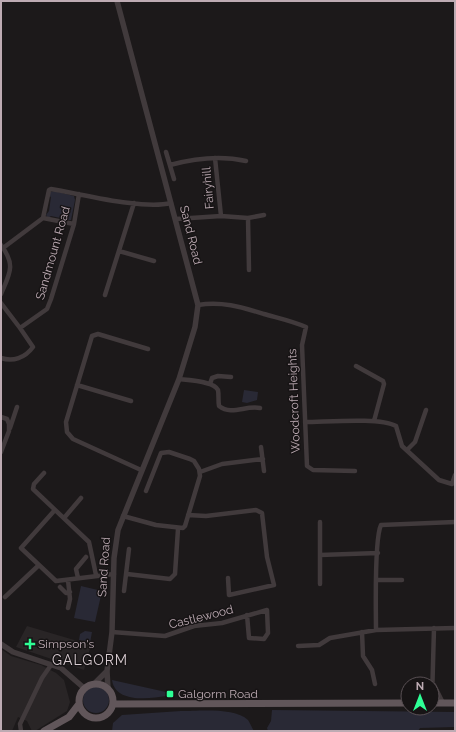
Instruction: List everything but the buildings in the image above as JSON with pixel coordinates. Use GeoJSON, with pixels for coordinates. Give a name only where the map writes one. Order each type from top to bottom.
{"type":"FeatureCollection","features":[{"type":"Feature","properties":{"kind":"main road"},"geometry":{"type":"LineString","coordinates":[[69,716],[99,719],[104,717],[111,709],[113,704],[113,698],[108,689],[104,686],[94,684],[84,688],[79,696],[81,711],[88,717]]}},
{"type":"Feature","properties":{"kind":"main road"},"geometry":{"type":"LineString","coordinates":[[113,704],[400,703]]}},
{"type":"Feature","properties":{"kind":"main road"},"geometry":{"type":"LineString","coordinates":[[443,703],[455,703]]}},
{"type":"Feature","properties":{"kind":"main road"},"geometry":{"type":"LineString","coordinates":[[44,731],[69,716],[79,704]]}},
{"type":"Feature","properties":{"kind":"street","name":"Sand Road"},"geometry":{"type":"LineString","coordinates":[[108,689],[107,671],[112,632],[114,574],[118,530],[179,379],[196,327],[198,304],[117,1]]}},
{"type":"Feature","properties":{"kind":"street"},"geometry":{"type":"LineString","coordinates":[[166,152],[174,179]]}},
{"type":"Feature","properties":{"kind":"street","name":"Fairyhill"},"geometry":{"type":"LineString","coordinates":[[215,158],[221,216]]}},
{"type":"Feature","properties":{"kind":"street","name":"Fairyhill"},"geometry":{"type":"LineString","coordinates":[[170,165],[192,159],[231,158],[246,161]]}},
{"type":"Feature","properties":{"kind":"street","name":"Sandmount Road"},"geometry":{"type":"LineString","coordinates":[[1,294],[11,271],[11,260],[2,246],[43,217],[47,193],[51,189],[134,203],[161,205],[171,203]]}},
{"type":"Feature","properties":{"kind":"street","name":"Sandmount Road"},"geometry":{"type":"LineString","coordinates":[[20,328],[47,309],[74,224],[79,194]]}},
{"type":"Feature","properties":{"kind":"street"},"geometry":{"type":"LineString","coordinates":[[105,295],[134,203]]}},
{"type":"Feature","properties":{"kind":"street","name":"Fairyhill"},"geometry":{"type":"LineString","coordinates":[[176,219],[221,216],[248,218],[264,215]]}},
{"type":"Feature","properties":{"kind":"street"},"geometry":{"type":"LineString","coordinates":[[43,217],[74,224]]}},
{"type":"Feature","properties":{"kind":"street"},"geometry":{"type":"LineString","coordinates":[[248,218],[249,270]]}},
{"type":"Feature","properties":{"kind":"street"},"geometry":{"type":"LineString","coordinates":[[119,250],[154,261]]}},
{"type":"Feature","properties":{"kind":"street","name":"Woodcroft Heights"},"geometry":{"type":"LineString","coordinates":[[198,304],[212,302],[231,304],[294,322],[306,327],[302,345],[307,466],[309,469],[355,471]]}},
{"type":"Feature","properties":{"kind":"street"},"geometry":{"type":"LineString","coordinates":[[1,303],[33,347],[25,355],[13,360],[1,358]]}},
{"type":"Feature","properties":{"kind":"street"},"geometry":{"type":"LineString","coordinates":[[142,470],[73,439],[67,432],[66,422],[92,336],[98,334],[148,349]]}},
{"type":"Feature","properties":{"kind":"street"},"geometry":{"type":"LineString","coordinates":[[356,366],[383,382],[374,421]]}},
{"type":"Feature","properties":{"kind":"street"},"geometry":{"type":"LineString","coordinates":[[210,384],[212,378],[216,376],[231,377]]}},
{"type":"Feature","properties":{"kind":"street"},"geometry":{"type":"LineString","coordinates":[[179,379],[210,384],[218,391],[218,406],[223,409],[236,411],[251,407],[260,408]]}},
{"type":"Feature","properties":{"kind":"street"},"geometry":{"type":"LineString","coordinates":[[77,386],[131,401]]}},
{"type":"Feature","properties":{"kind":"street"},"geometry":{"type":"LineString","coordinates":[[1,452],[17,407]]}},
{"type":"Feature","properties":{"kind":"street"},"geometry":{"type":"LineString","coordinates":[[407,450],[415,442],[426,410]]}},
{"type":"Feature","properties":{"kind":"street"},"geometry":{"type":"LineString","coordinates":[[1,417],[9,422],[8,435]]}},
{"type":"Feature","properties":{"kind":"street"},"geometry":{"type":"LineString","coordinates":[[305,422],[374,421],[392,424],[396,426],[402,446],[439,480],[452,484],[455,475]]}},
{"type":"Feature","properties":{"kind":"street"},"geometry":{"type":"LineString","coordinates":[[261,447],[264,471]]}},
{"type":"Feature","properties":{"kind":"street"},"geometry":{"type":"LineString","coordinates":[[123,516],[178,529],[185,526],[200,472],[194,461],[163,452],[159,455],[146,491]]}},
{"type":"Feature","properties":{"kind":"street"},"geometry":{"type":"LineString","coordinates":[[200,472],[222,464],[263,459]]}},
{"type":"Feature","properties":{"kind":"street"},"geometry":{"type":"LineString","coordinates":[[44,473],[34,484],[33,489],[54,511],[64,518],[89,542],[96,575]]}},
{"type":"Feature","properties":{"kind":"street"},"geometry":{"type":"LineString","coordinates":[[64,518],[81,498]]}},
{"type":"Feature","properties":{"kind":"street"},"geometry":{"type":"LineString","coordinates":[[188,515],[206,516],[256,510],[262,513],[267,557],[274,585],[229,595],[228,578]]}},
{"type":"Feature","properties":{"kind":"street"},"geometry":{"type":"LineString","coordinates":[[54,511],[21,548],[56,581],[114,574]]}},
{"type":"Feature","properties":{"kind":"street"},"geometry":{"type":"LineString","coordinates":[[320,522],[320,584]]}},
{"type":"Feature","properties":{"kind":"street"},"geometry":{"type":"LineString","coordinates":[[376,630],[379,529],[381,525],[455,522]]}},
{"type":"Feature","properties":{"kind":"street"},"geometry":{"type":"LineString","coordinates":[[127,574],[170,580],[175,574],[178,529]]}},
{"type":"Feature","properties":{"kind":"street"},"geometry":{"type":"LineString","coordinates":[[124,591],[129,549]]}},
{"type":"Feature","properties":{"kind":"street"},"geometry":{"type":"LineString","coordinates":[[320,555],[378,553]]}},
{"type":"Feature","properties":{"kind":"street"},"geometry":{"type":"LineString","coordinates":[[78,578],[76,569],[86,557]]}},
{"type":"Feature","properties":{"kind":"street"},"geometry":{"type":"LineString","coordinates":[[5,597],[39,565]]}},
{"type":"Feature","properties":{"kind":"street"},"geometry":{"type":"LineString","coordinates":[[68,580],[70,592],[68,608]]}},
{"type":"Feature","properties":{"kind":"street"},"geometry":{"type":"LineString","coordinates":[[377,580],[402,580]]}},
{"type":"Feature","properties":{"kind":"street"},"geometry":{"type":"LineString","coordinates":[[60,587],[66,593],[70,592]]}},
{"type":"Feature","properties":{"kind":"street","name":"Castlewood"},"geometry":{"type":"LineString","coordinates":[[112,632],[165,636],[194,626],[222,623],[247,615],[267,610],[268,633],[264,639],[249,638],[247,615]]}},
{"type":"Feature","properties":{"kind":"street"},"geometry":{"type":"LineString","coordinates":[[434,628],[434,676]]}},
{"type":"Feature","properties":{"kind":"street"},"geometry":{"type":"LineString","coordinates":[[298,646],[319,645],[330,638],[376,630],[455,628]]}},
{"type":"Feature","properties":{"kind":"street"},"geometry":{"type":"LineString","coordinates":[[362,632],[363,656],[372,670],[375,684]]}},
{"type":"Feature","properties":{"kind":"street"},"geometry":{"type":"LineString","coordinates":[[1,644],[13,652],[61,668],[84,688]]}},
{"type":"Feature","properties":{"kind":"street"},"geometry":{"type":"LineString","coordinates":[[21,731],[20,724],[42,678],[51,665]]}},
{"type":"Feature","properties":{"kind":"street"},"geometry":{"type":"LineString","coordinates":[[94,684],[107,671]]}},
{"type":"Feature","properties":{"kind":"street"},"geometry":{"type":"LineString","coordinates":[[440,697],[443,703]]}},
{"type":"Feature","properties":{"kind":"shaded area"},"geometry":{"type":"Polygon","coordinates":[[[54,191],[74,196],[75,200],[71,220],[51,216],[48,218],[46,215],[49,211],[51,197],[49,196],[50,192],[54,191]]]}},
{"type":"Feature","properties":{"kind":"shaded area"},"geometry":{"type":"Polygon","coordinates":[[[244,390],[258,392],[257,400],[247,403],[242,402],[244,390]]]}},
{"type":"Feature","properties":{"kind":"shaded area"},"geometry":{"type":"Polygon","coordinates":[[[81,586],[102,591],[95,622],[74,618],[81,586]]]}},
{"type":"Feature","properties":{"kind":"shaded area"},"geometry":{"type":"Polygon","coordinates":[[[27,626],[91,645],[84,670],[16,647],[27,626]]]}},
{"type":"Feature","properties":{"kind":"shaded area"},"geometry":{"type":"Polygon","coordinates":[[[85,631],[92,632],[90,643],[79,640],[80,634],[85,631]]]}},
{"type":"Feature","properties":{"kind":"shaded area"},"geometry":{"type":"Polygon","coordinates":[[[1,649],[11,656],[41,665],[56,673],[64,680],[70,702],[67,711],[35,731],[32,731],[27,721],[18,717],[12,731],[1,731],[1,649]]]}},
{"type":"Feature","properties":{"kind":"shaded area"},"geometry":{"type":"Polygon","coordinates":[[[112,680],[166,692],[166,696],[134,698],[126,696],[119,693],[114,687],[112,680]]]}},
{"type":"Feature","properties":{"kind":"shaded area"},"geometry":{"type":"Polygon","coordinates":[[[96,687],[105,691],[109,700],[105,709],[96,713],[87,709],[83,700],[87,691],[96,687]]]}},
{"type":"Feature","properties":{"kind":"shaded area"},"geometry":{"type":"Polygon","coordinates":[[[206,710],[234,713],[248,720],[254,731],[112,731],[113,723],[122,715],[206,710]]]}},
{"type":"Feature","properties":{"kind":"shaded area"},"geometry":{"type":"Polygon","coordinates":[[[272,710],[400,711],[400,716],[440,716],[440,712],[455,712],[455,727],[420,728],[418,731],[268,731],[267,728],[271,721],[272,710]]]}},
{"type":"Feature","properties":{"kind":"place","name":"Simpson's"},"geometry":{"type":"Point","coordinates":[30,644]}},
{"type":"Feature","properties":{"kind":"place","name":"Galgorm Road"},"geometry":{"type":"Point","coordinates":[170,694]}},
{"type":"Feature","properties":{"kind":"district","name":"GALGORM"},"geometry":{"type":"Point","coordinates":[90,660]}}]}
